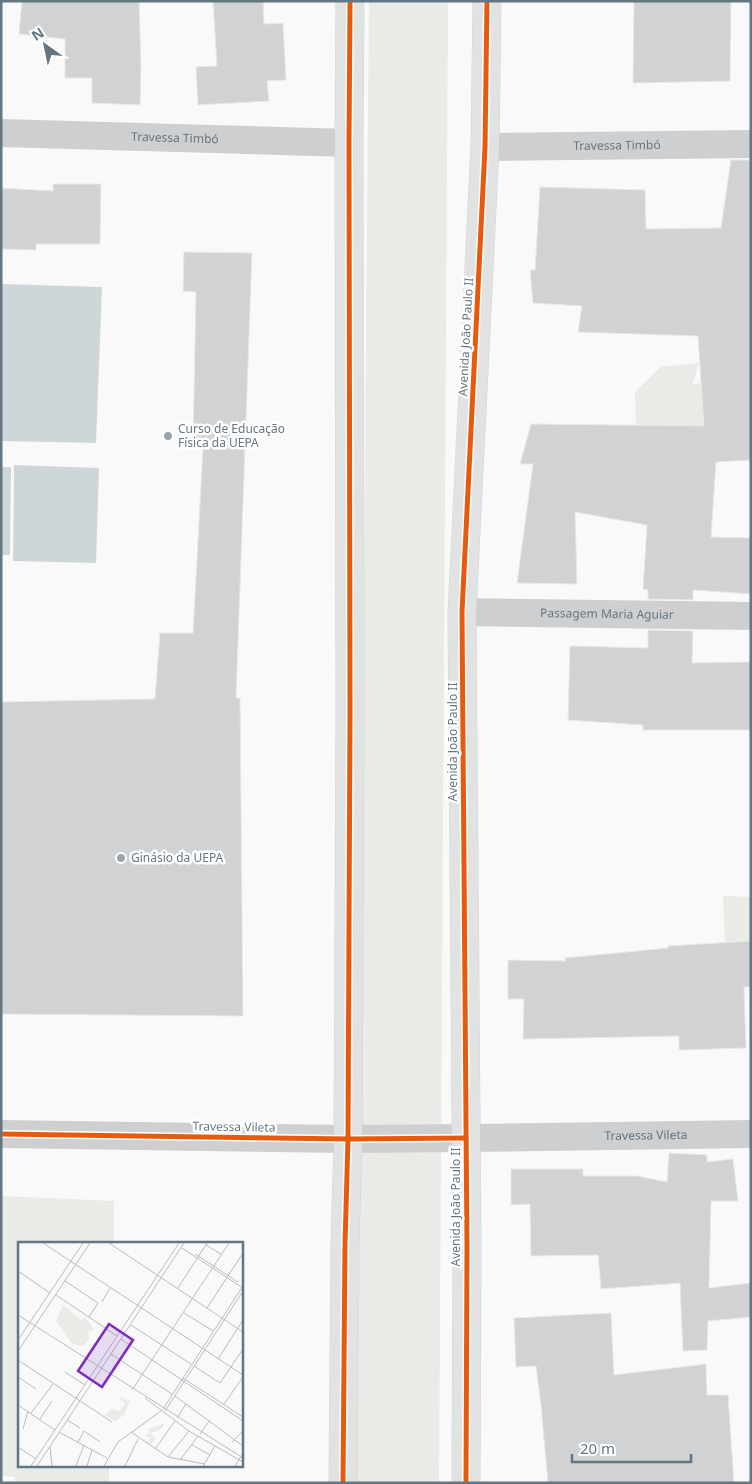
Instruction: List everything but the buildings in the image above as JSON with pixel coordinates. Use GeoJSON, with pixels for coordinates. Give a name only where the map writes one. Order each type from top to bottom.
{"type":"FeatureCollection","features":[{"type":"Feature","properties":{"kind":"main road"},"geometry":{"type":"LineString","coordinates":[[343,1483],[348,1139],[350,733],[348,143],[350,1]]}},
{"type":"Feature","properties":{"kind":"main road","name":"Avenida João Paulo II"},"geometry":{"type":"LineString","coordinates":[[466,1483],[466,1138],[462,612],[485,147],[487,1]]}},
{"type":"Feature","properties":{"kind":"street","name":"Travessa Timbó"},"geometry":{"type":"LineString","coordinates":[[1,133],[348,143]]}},
{"type":"Feature","properties":{"kind":"street","name":"Travessa Timbó"},"geometry":{"type":"LineString","coordinates":[[485,147],[751,144]]}},
{"type":"Feature","properties":{"kind":"street","name":"Passagem Maria Aguiar"},"geometry":{"type":"LineString","coordinates":[[462,612],[751,616]]}},
{"type":"Feature","properties":{"kind":"street","name":"Travessa Vileta"},"geometry":{"type":"LineString","coordinates":[[1,1134],[348,1139],[751,1134]]}},
{"type":"Feature","properties":{"kind":"shaded area"},"geometry":{"type":"Polygon","coordinates":[[[369,1],[448,1],[439,1483],[356,1483],[369,1]]]}},
{"type":"Feature","properties":{"kind":"shaded area"},"geometry":{"type":"Polygon","coordinates":[[[1,284],[102,287],[96,443],[1,441],[1,284]]]}},
{"type":"Feature","properties":{"kind":"shaded area"},"geometry":{"type":"Polygon","coordinates":[[[699,363],[692,385],[726,377],[713,426],[636,426],[635,392],[661,367],[699,363]]]}},
{"type":"Feature","properties":{"kind":"shaded area"},"geometry":{"type":"Polygon","coordinates":[[[14,465],[99,468],[96,563],[13,561],[14,465]]]}},
{"type":"Feature","properties":{"kind":"shaded area"},"geometry":{"type":"Polygon","coordinates":[[[1,467],[11,467],[10,555],[1,555],[1,467]]]}},
{"type":"Feature","properties":{"kind":"shaded area"},"geometry":{"type":"Polygon","coordinates":[[[723,896],[751,897],[751,941],[725,942],[723,896]]]}},
{"type":"Feature","properties":{"kind":"shaded area"},"geometry":{"type":"Polygon","coordinates":[[[1,1196],[114,1201],[114,1242],[18,1242],[18,1466],[109,1466],[109,1483],[15,1483],[15,1477],[1,1476],[1,1196]]]}},
{"type":"Feature","properties":{"kind":"cycle path"},"geometry":{"type":"LineString","coordinates":[[343,1483],[348,1139],[350,1]]}},
{"type":"Feature","properties":{"kind":"cycle path"},"geometry":{"type":"LineString","coordinates":[[466,1483],[467,1247],[462,612],[485,147],[487,1]]}},
{"type":"Feature","properties":{"kind":"cycle path"},"geometry":{"type":"LineString","coordinates":[[1,1134],[348,1139],[466,1138]]}},
{"type":"Feature","properties":{"kind":"place","name":"Curso de Educação Física da UEPA"},"geometry":{"type":"Point","coordinates":[168,436]}},
{"type":"Feature","properties":{"kind":"place","name":"Ginásio da UEPA"},"geometry":{"type":"Point","coordinates":[121,858]}}]}
